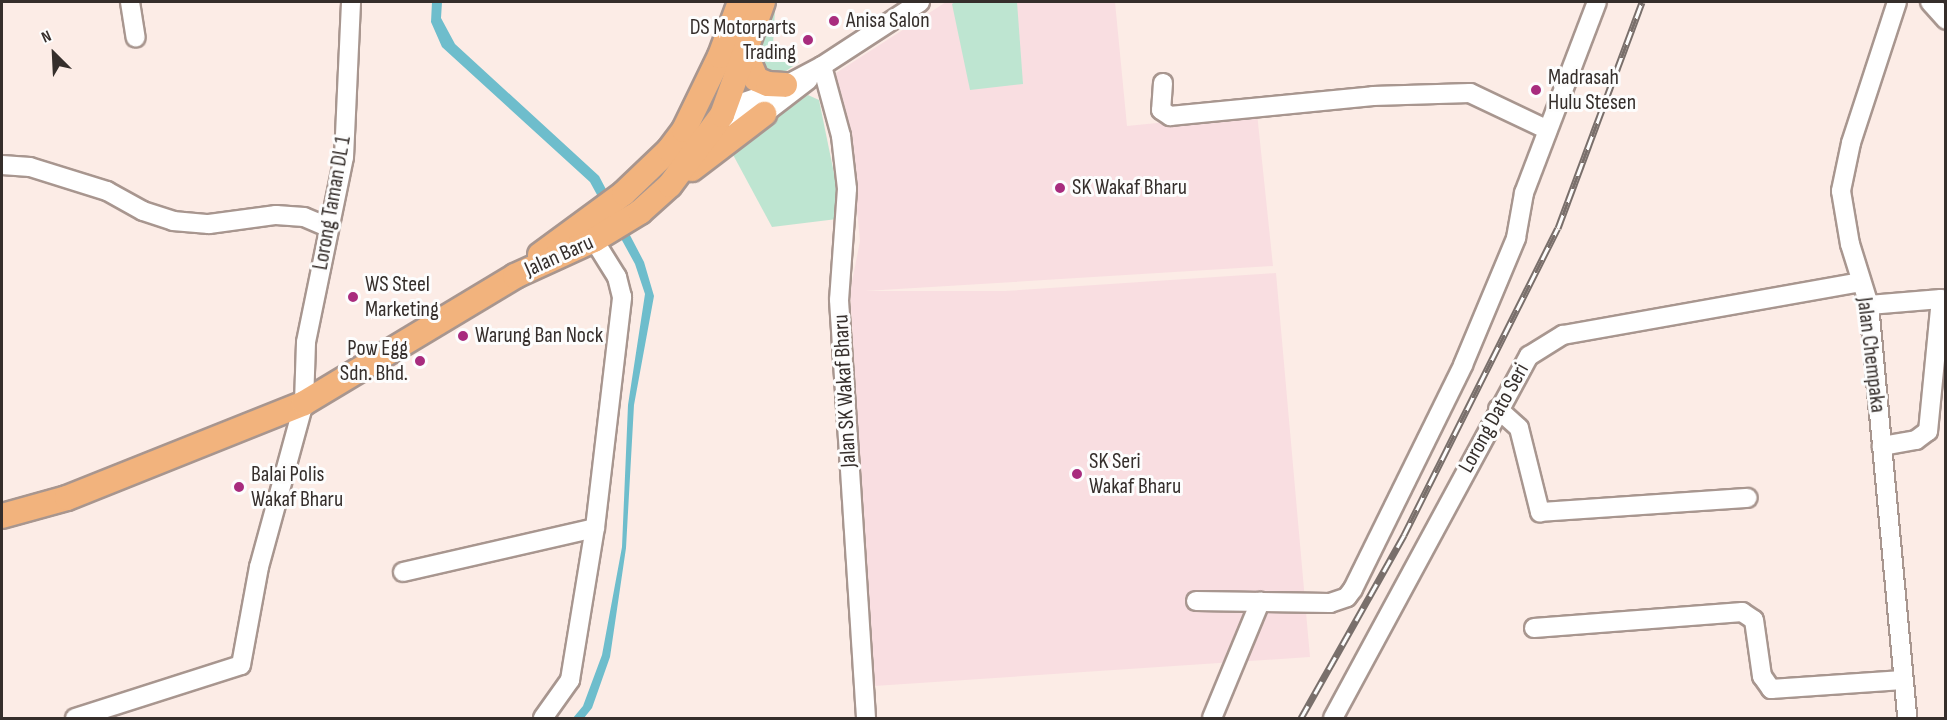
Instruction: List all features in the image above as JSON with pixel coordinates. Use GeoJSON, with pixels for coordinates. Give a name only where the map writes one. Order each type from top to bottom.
{"type":"FeatureCollection","features":[{"type":"Feature","properties":{"kind":"main road","name":"Jalan Baru"},"geometry":{"type":"LineString","coordinates":[[515,276],[646,174],[684,130],[720,56],[740,2]]}},
{"type":"Feature","properties":{"kind":"main road","name":"Jalan Baru"},"geometry":{"type":"LineString","coordinates":[[515,276],[594,240],[640,212],[670,185],[722,106],[746,55],[763,2]]}},
{"type":"Feature","properties":{"kind":"main road"},"geometry":{"type":"LineString","coordinates":[[746,55],[756,79],[785,85]]}},
{"type":"Feature","properties":{"kind":"main road"},"geometry":{"type":"LineString","coordinates":[[684,130],[722,106],[720,56]]}},
{"type":"Feature","properties":{"kind":"main road"},"geometry":{"type":"LineString","coordinates":[[670,185],[764,114]]}},
{"type":"Feature","properties":{"kind":"main road"},"geometry":{"type":"LineString","coordinates":[[2,516],[67,498],[304,403],[515,276]]}},
{"type":"Feature","properties":{"kind":"street"},"geometry":{"type":"LineString","coordinates":[[130,2],[136,38]]}},
{"type":"Feature","properties":{"kind":"street","name":"Lorong Taman DL 1"},"geometry":{"type":"LineString","coordinates":[[75,718],[241,665],[259,567],[304,403],[306,342],[344,157],[351,2]]}},
{"type":"Feature","properties":{"kind":"street"},"geometry":{"type":"LineString","coordinates":[[722,106],[759,98],[822,66],[920,2]]}},
{"type":"Feature","properties":{"kind":"street"},"geometry":{"type":"LineString","coordinates":[[1196,601],[1330,603],[1347,597],[1353,589],[1463,365],[1516,238],[1524,193],[1597,2]]}},
{"type":"Feature","properties":{"kind":"street","name":"Jalan Chempaka"},"geometry":{"type":"LineString","coordinates":[[1897,2],[1851,143],[1841,191],[1860,282],[1869,305],[1907,718]]}},
{"type":"Feature","properties":{"kind":"street"},"geometry":{"type":"LineString","coordinates":[[1930,2],[1946,20]]}},
{"type":"Feature","properties":{"kind":"street"},"geometry":{"type":"LineString","coordinates":[[722,106],[735,118],[764,114],[792,95],[822,66]]}},
{"type":"Feature","properties":{"kind":"street","name":"Jalan SK Wakaf Bharu"},"geometry":{"type":"LineString","coordinates":[[822,66],[841,136],[848,189],[839,300],[866,718]]}},
{"type":"Feature","properties":{"kind":"street"},"geometry":{"type":"LineString","coordinates":[[1163,83],[1161,110],[1170,116],[1373,96],[1470,93],[1548,130]]}},
{"type":"Feature","properties":{"kind":"street"},"geometry":{"type":"LineString","coordinates":[[2,165],[30,167],[107,191],[143,211],[173,221],[209,224],[276,215],[304,217],[328,227]]}},
{"type":"Feature","properties":{"kind":"street"},"geometry":{"type":"LineString","coordinates":[[543,718],[570,680],[595,528],[622,297],[617,277],[594,240]]}},
{"type":"Feature","properties":{"kind":"street","name":"Lorong Dato Seri"},"geometry":{"type":"LineString","coordinates":[[1333,718],[1528,356],[1563,335],[1860,282]]}},
{"type":"Feature","properties":{"kind":"street"},"geometry":{"type":"LineString","coordinates":[[1869,305],[1941,299],[1928,431],[1916,440],[1882,446]]}},
{"type":"Feature","properties":{"kind":"street"},"geometry":{"type":"LineString","coordinates":[[1498,408],[1519,428],[1537,507],[1546,515],[1748,498]]}},
{"type":"Feature","properties":{"kind":"street"},"geometry":{"type":"LineString","coordinates":[[403,572],[595,528]]}},
{"type":"Feature","properties":{"kind":"street"},"geometry":{"type":"LineString","coordinates":[[1212,718],[1260,602]]}},
{"type":"Feature","properties":{"kind":"street"},"geometry":{"type":"LineString","coordinates":[[1534,628],[1742,612],[1754,620],[1761,676],[1771,689],[1903,680]]}},
{"type":"Feature","properties":{"kind":"shaded area","name":"SK Seri Wakaf Bharu"},"geometry":{"type":"Polygon","coordinates":[[[946,2],[1115,2],[1127,126],[1257,113],[1273,266],[865,291],[1005,291],[1276,273],[1310,657],[874,686],[850,292],[860,241],[850,135],[833,75],[946,2]]]}},
{"type":"Feature","properties":{"kind":"green space"},"geometry":{"type":"Polygon","coordinates":[[[955,2],[1017,2],[1023,84],[970,90],[952,4],[955,2]]]}},
{"type":"Feature","properties":{"kind":"green space"},"geometry":{"type":"Polygon","coordinates":[[[770,4],[775,10],[772,62],[799,62],[783,73],[763,72],[755,54],[770,4]]]}},
{"type":"Feature","properties":{"kind":"green space"},"geometry":{"type":"Polygon","coordinates":[[[808,95],[819,100],[836,183],[837,219],[772,227],[731,151],[808,95]]]}},
{"type":"Feature","properties":{"kind":"water"},"geometry":{"type":"Polygon","coordinates":[[[432,2],[442,2],[441,18],[455,44],[599,176],[644,262],[654,296],[634,405],[626,548],[610,657],[592,708],[584,718],[573,718],[583,706],[602,655],[622,547],[628,405],[645,294],[635,264],[590,182],[442,47],[431,22],[432,2]]]}},
{"type":"Feature","properties":{"kind":"railway"},"geometry":{"type":"LineString","coordinates":[[1301,718],[1404,535],[1558,228],[1642,2]]}},
{"type":"Feature","properties":{"kind":"place","name":"Anisa Salon"},"geometry":{"type":"Point","coordinates":[834,21]}},
{"type":"Feature","properties":{"kind":"place","name":"DS Motorparts Trading"},"geometry":{"type":"Point","coordinates":[808,40]}},
{"type":"Feature","properties":{"kind":"place","name":"Madrasah Hulu Stesen"},"geometry":{"type":"Point","coordinates":[1536,90]}},
{"type":"Feature","properties":{"kind":"place","name":"SK Wakaf Bharu"},"geometry":{"type":"Point","coordinates":[1060,188]}},
{"type":"Feature","properties":{"kind":"place","name":"WS Steel Marketing"},"geometry":{"type":"Point","coordinates":[353,297]}},
{"type":"Feature","properties":{"kind":"place","name":"Warung Ban Nock"},"geometry":{"type":"Point","coordinates":[463,336]}},
{"type":"Feature","properties":{"kind":"place","name":"Pow Egg Sdn. Bhd."},"geometry":{"type":"Point","coordinates":[420,361]}},
{"type":"Feature","properties":{"kind":"place","name":"SK Seri Wakaf Bharu"},"geometry":{"type":"Point","coordinates":[1077,474]}},
{"type":"Feature","properties":{"kind":"place","name":"Balai Polis Wakaf Bharu"},"geometry":{"type":"Point","coordinates":[239,487]}}]}
